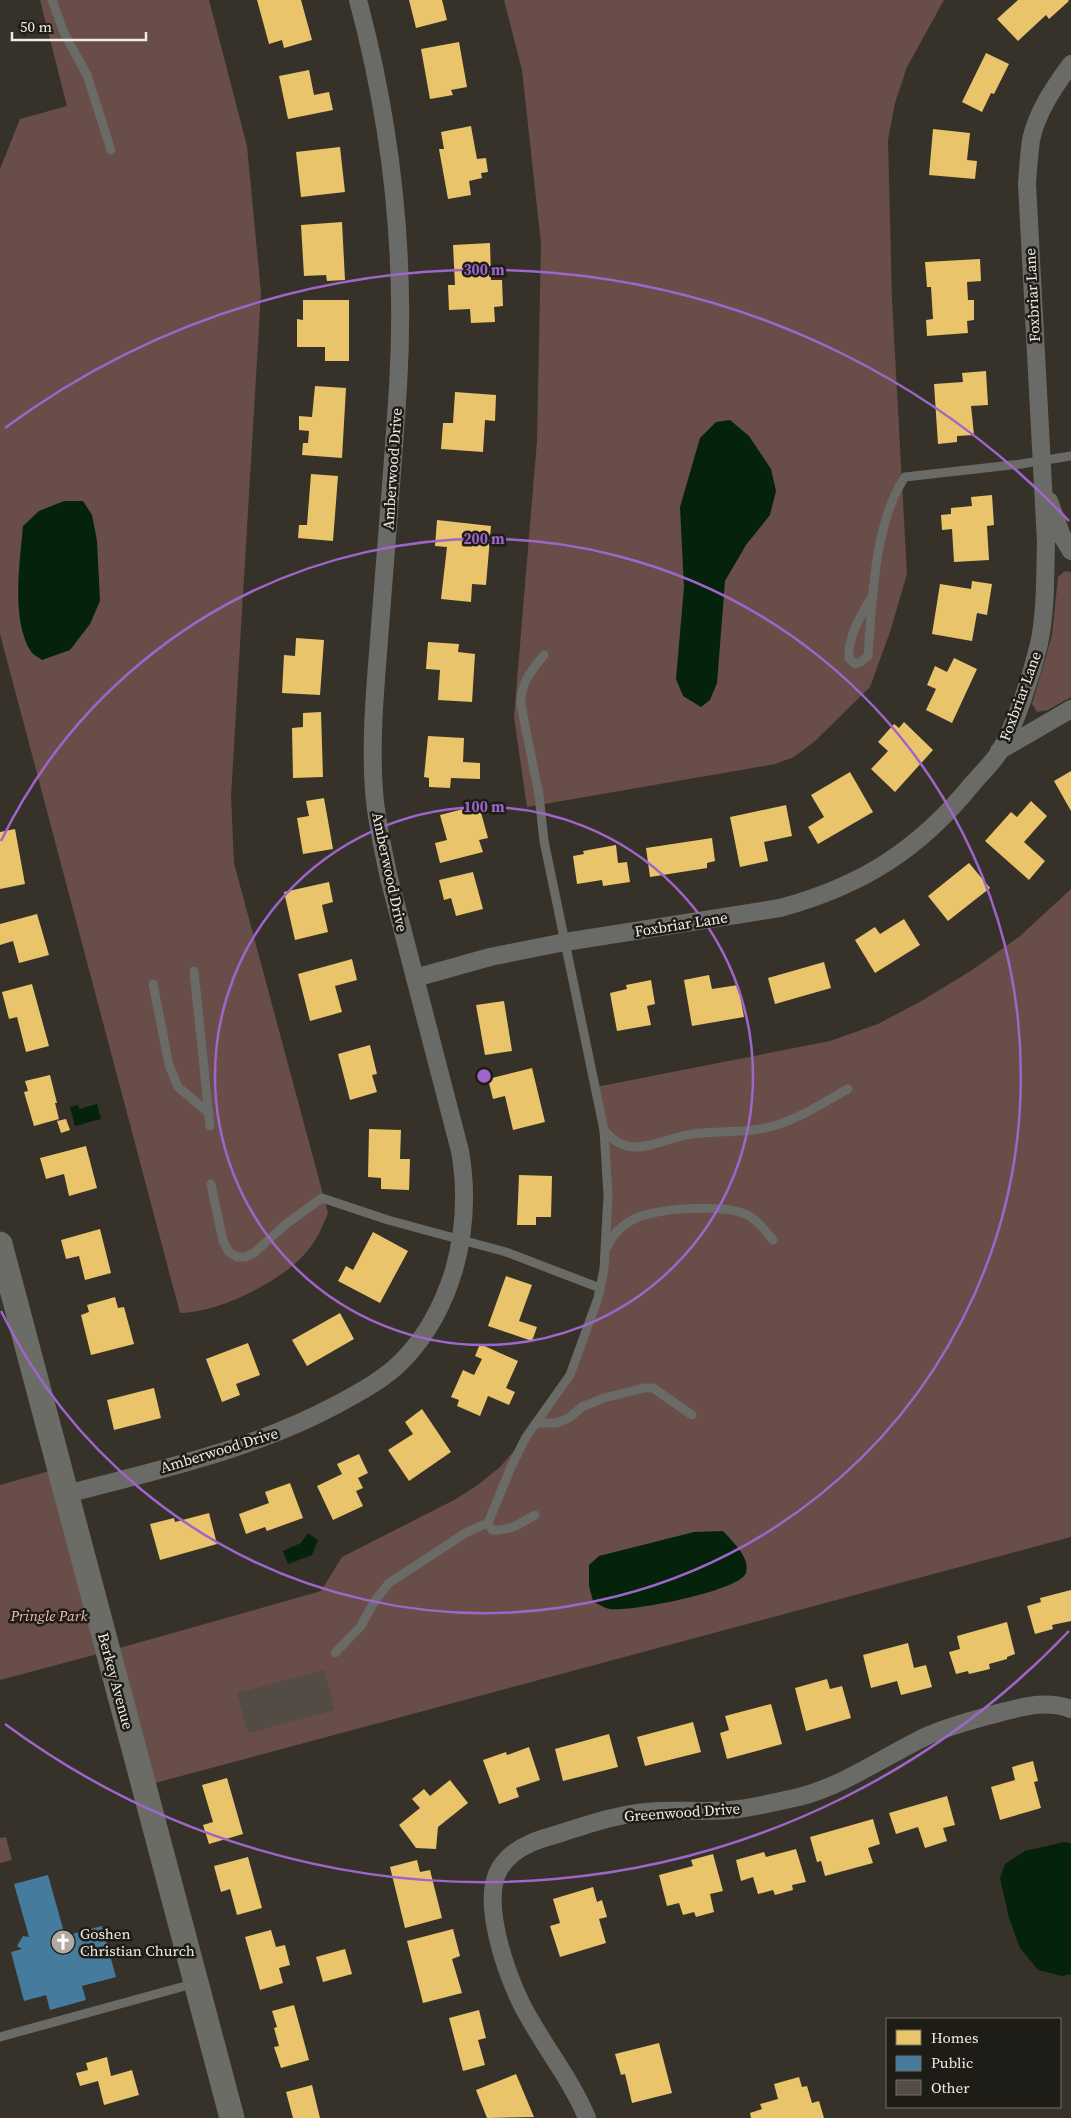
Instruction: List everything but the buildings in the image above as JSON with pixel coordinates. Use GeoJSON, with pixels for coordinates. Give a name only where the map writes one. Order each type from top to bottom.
{"type":"FeatureCollection","features":[{"type":"Feature","properties":{"kind":"street","name":"Amberwood Drive"},"geometry":{"type":"LineString","coordinates":[[67,1494],[217,1454],[256,1441],[328,1409],[373,1385],[404,1360],[420,1340],[437,1314],[447,1292],[458,1256],[465,1186],[463,1168],[388,870],[374,793],[373,729],[398,387],[400,265],[394,182],[388,138],[379,84],[358,0]]}},
{"type":"Feature","properties":{"kind":"street","name":"Foxbriar Lane"},"geometry":{"type":"LineString","coordinates":[[415,978],[490,957],[565,942],[780,908],[810,900],[876,869],[906,850],[933,828],[957,803],[999,751],[1015,717],[1039,643],[1044,598],[1046,542],[1026,184],[1032,139],[1039,116],[1054,87],[1071,64]]}},
{"type":"Feature","properties":{"kind":"street"},"geometry":{"type":"LineString","coordinates":[[1042,484],[1062,536],[1071,550]]}},
{"type":"Feature","properties":{"kind":"street"},"geometry":{"type":"LineString","coordinates":[[999,751],[1071,709]]}},
{"type":"Feature","properties":{"kind":"street","name":"Berkey Avenue"},"geometry":{"type":"LineString","coordinates":[[0,1244],[232,2118]]}},
{"type":"Feature","properties":{"kind":"street","name":"Greenwood Drive"},"geometry":{"type":"LineString","coordinates":[[587,2118],[571,2084],[521,2003],[504,1959],[493,1916],[492,1891],[500,1868],[513,1854],[530,1843],[602,1820],[658,1811],[732,1810],[770,1804],[810,1794],[870,1767],[928,1735],[954,1725],[1043,1703],[1060,1705],[1071,1709]]}},
{"type":"Feature","properties":{"kind":"lane"},"geometry":{"type":"LineString","coordinates":[[52,0],[64,33],[87,75],[111,150]]}},
{"type":"Feature","properties":{"kind":"lane"},"geometry":{"type":"LineString","coordinates":[[871,598],[854,629],[849,646],[849,658],[855,664],[868,656],[871,598],[878,554],[888,514],[898,487],[905,477],[1071,456]]}},
{"type":"Feature","properties":{"kind":"lane"},"geometry":{"type":"LineString","coordinates":[[335,1653],[361,1626],[374,1602],[389,1583],[468,1532],[488,1523],[511,1467],[526,1437],[570,1376],[600,1288],[605,1256],[608,1195],[604,1130],[544,841],[539,795],[520,694],[527,676],[544,655]]}},
{"type":"Feature","properties":{"kind":"lane"},"geometry":{"type":"LineString","coordinates":[[194,971],[210,1126]]}},
{"type":"Feature","properties":{"kind":"lane"},"geometry":{"type":"LineString","coordinates":[[153,984],[170,1065],[178,1086],[209,1114]]}},
{"type":"Feature","properties":{"kind":"lane"},"geometry":{"type":"LineString","coordinates":[[604,1130],[610,1138],[620,1144],[632,1147],[650,1145],[693,1134],[756,1131],[799,1117],[848,1089]]}},
{"type":"Feature","properties":{"kind":"lane"},"geometry":{"type":"LineString","coordinates":[[211,1184],[224,1242],[229,1252],[237,1257],[246,1257],[254,1253],[286,1224],[322,1198],[388,1220],[506,1252],[600,1288]]}},
{"type":"Feature","properties":{"kind":"lane"},"geometry":{"type":"LineString","coordinates":[[605,1256],[611,1239],[618,1230],[635,1219],[657,1212],[692,1209],[729,1209],[746,1214],[761,1226],[773,1240]]}},
{"type":"Feature","properties":{"kind":"lane"},"geometry":{"type":"LineString","coordinates":[[536,1423],[556,1423],[569,1418],[582,1407],[604,1398],[644,1388],[653,1388],[692,1414]]}},
{"type":"Feature","properties":{"kind":"lane"},"geometry":{"type":"LineString","coordinates":[[488,1523],[492,1530],[499,1531],[514,1527],[535,1515]]}},
{"type":"Feature","properties":{"kind":"lane"},"geometry":{"type":"LineString","coordinates":[[0,2037],[196,1983]]}},
{"type":"Feature","properties":{"kind":"green space"},"geometry":{"type":"Polygon","coordinates":[[[40,0],[209,0],[247,146],[261,293],[231,796],[234,863],[328,1213],[321,1230],[311,1246],[303,1256],[278,1277],[229,1302],[212,1308],[180,1313],[0,634],[0,169],[20,119],[67,106],[40,0]]]}},
{"type":"Feature","properties":{"kind":"green space"},"geometry":{"type":"Polygon","coordinates":[[[504,0],[944,0],[907,67],[895,103],[888,140],[892,300],[907,574],[890,632],[870,687],[815,741],[794,757],[775,764],[527,807],[514,717],[537,441],[541,244],[522,70],[504,0]]]}},
{"type":"Feature","properties":{"kind":"green space"},"geometry":{"type":"Polygon","coordinates":[[[1065,571],[1071,572],[1071,697],[1048,710],[1037,712],[1032,704],[1052,635],[1058,577],[1065,571]]]}},
{"type":"Feature","properties":{"kind":"green space"},"geometry":{"type":"Polygon","coordinates":[[[1071,889],[1071,1537],[144,1786],[109,1651],[321,1591],[342,1557],[456,1499],[479,1484],[500,1467],[526,1437],[570,1375],[598,1298],[608,1195],[596,1087],[830,1041],[878,1024],[923,1000],[972,970],[1020,936],[1071,889]]]}},
{"type":"Feature","properties":{"kind":"green space","name":"Pringle Park"},"geometry":{"type":"Polygon","coordinates":[[[60,1468],[109,1651],[0,1680],[0,1485],[60,1468]]]}},
{"type":"Feature","properties":{"kind":"green space"},"geometry":{"type":"Polygon","coordinates":[[[6,1837],[12,1860],[0,1863],[0,1838],[6,1837]]]}},
{"type":"Feature","properties":{"kind":"shaded area"},"geometry":{"type":"Polygon","coordinates":[[[730,420],[749,436],[771,469],[776,491],[770,515],[746,545],[725,581],[717,683],[710,700],[701,707],[683,696],[676,679],[684,587],[680,507],[700,438],[716,422],[730,420]]]}},
{"type":"Feature","properties":{"kind":"shaded area"},"geometry":{"type":"Polygon","coordinates":[[[64,501],[83,501],[92,515],[97,541],[100,601],[90,624],[70,650],[42,660],[30,650],[20,622],[18,590],[23,526],[39,511],[64,501]]]}},
{"type":"Feature","properties":{"kind":"shaded area"},"geometry":{"type":"Polygon","coordinates":[[[97,1104],[101,1119],[75,1126],[70,1107],[78,1105],[79,1109],[97,1104]]]}},
{"type":"Feature","properties":{"kind":"shaded area"},"geometry":{"type":"Polygon","coordinates":[[[723,1531],[740,1550],[746,1562],[746,1573],[739,1580],[706,1593],[660,1604],[610,1609],[593,1601],[589,1586],[589,1565],[599,1556],[694,1532],[723,1531]]]}},
{"type":"Feature","properties":{"kind":"shaded area"},"geometry":{"type":"Polygon","coordinates":[[[308,1533],[318,1540],[312,1555],[288,1564],[283,1551],[301,1543],[308,1533]]]}},
{"type":"Feature","properties":{"kind":"shaded area"},"geometry":{"type":"Polygon","coordinates":[[[1064,1842],[1071,1843],[1071,1974],[1062,1976],[1038,1970],[1020,1948],[1009,1918],[1000,1878],[1005,1864],[1025,1851],[1064,1842]]]}},
{"type":"Feature","properties":{"kind":"place","name":"Goshen Christian Church"},"geometry":{"type":"Point","coordinates":[63,1942]}}]}
